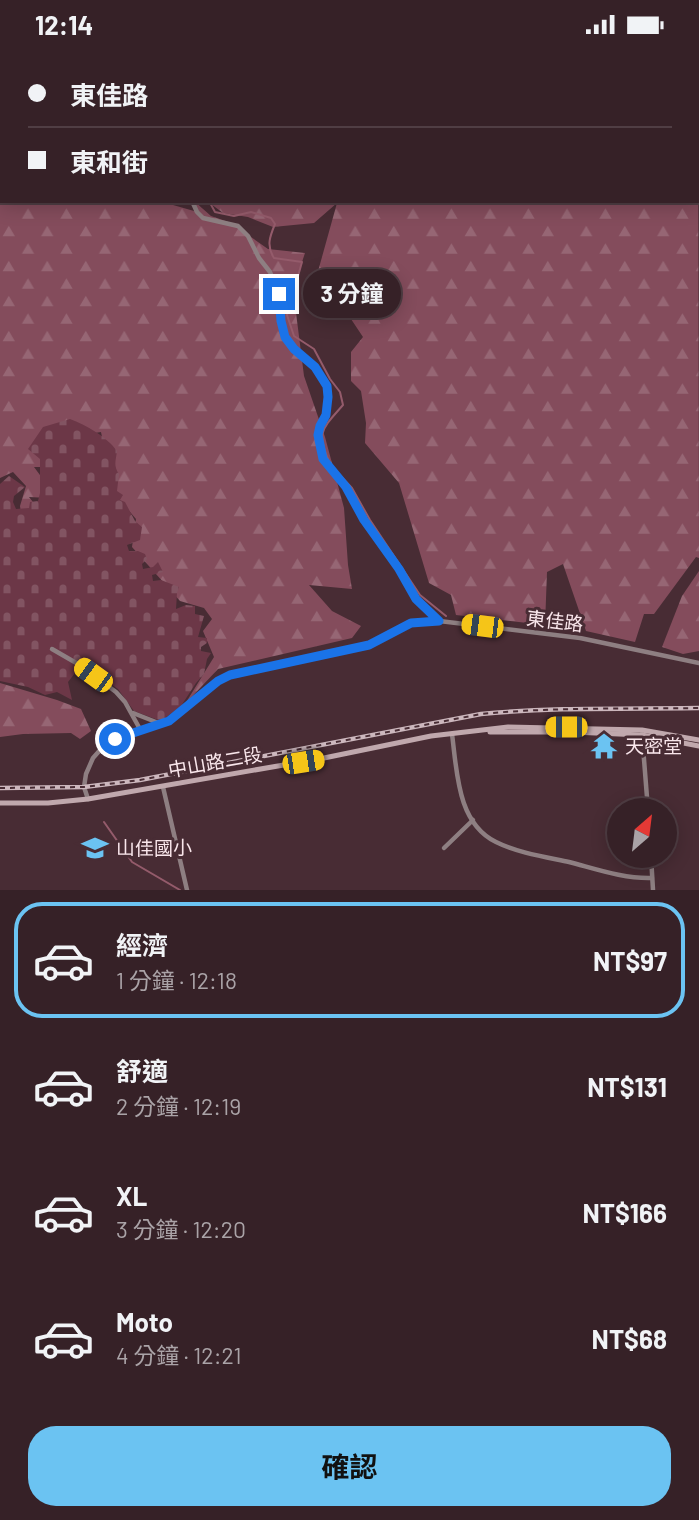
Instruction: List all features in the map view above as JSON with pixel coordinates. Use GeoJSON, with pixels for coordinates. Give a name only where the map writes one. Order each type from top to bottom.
{"type":"FeatureCollection","features":[{"type":"Feature","properties":{"kind":"main road","name":"中山路二段"},"geometry":{"type":"LineString","coordinates":[[0,803],[48,803],[88,799],[452,734],[514,731],[642,733],[699,740]]}},
{"type":"Feature","properties":{"kind":"main road","name":"中山路二段"},"geometry":{"type":"LineString","coordinates":[[642,733],[699,746]]}},
{"type":"Feature","properties":{"kind":"street"},"geometry":{"type":"LineString","coordinates":[[193,203],[203,218],[238,226],[248,236],[258,258],[270,272],[279,294],[285,337],[294,349],[315,367],[327,386],[326,415],[318,435],[323,459],[346,487],[364,520],[399,569],[416,599],[439,621]]}},
{"type":"Feature","properties":{"kind":"street","name":"東佳路"},"geometry":{"type":"LineString","coordinates":[[88,799],[84,787],[86,774],[93,758],[101,749],[115,739],[169,721],[218,681],[230,675],[369,645],[411,623],[439,621],[580,638],[699,663]]}},
{"type":"Feature","properties":{"kind":"street"},"geometry":{"type":"LineString","coordinates":[[52,649],[116,692],[133,713],[141,731]]}},
{"type":"Feature","properties":{"kind":"street"},"geometry":{"type":"LineString","coordinates":[[133,713],[162,725]]}},
{"type":"Feature","properties":{"kind":"street"},"geometry":{"type":"LineString","coordinates":[[642,733],[647,798]]}},
{"type":"Feature","properties":{"kind":"street"},"geometry":{"type":"LineString","coordinates":[[452,734],[464,805],[487,837],[526,852],[630,877],[652,878]]}},
{"type":"Feature","properties":{"kind":"street"},"geometry":{"type":"LineString","coordinates":[[163,787],[187,890]]}},
{"type":"Feature","properties":{"kind":"street"},"geometry":{"type":"LineString","coordinates":[[444,848],[473,820]]}},
{"type":"Feature","properties":{"kind":"street"},"geometry":{"type":"LineString","coordinates":[[652,868],[653,890]]}},
{"type":"Feature","properties":{"kind":"green space"},"geometry":{"type":"Polygon","coordinates":[[[0,203],[172,203],[194,211],[195,206],[191,203],[196,203],[211,216],[237,225],[268,249],[305,253],[293,289],[304,376],[325,437],[344,508],[352,589],[309,585],[332,611],[361,626],[352,638],[218,669],[185,704],[214,657],[203,631],[212,619],[204,608],[180,601],[132,547],[136,519],[114,493],[101,432],[51,440],[52,467],[34,467],[54,494],[49,498],[29,497],[40,511],[25,540],[20,506],[26,486],[13,472],[0,478],[0,203]]]}},
{"type":"Feature","properties":{"kind":"green space"},"geometry":{"type":"Polygon","coordinates":[[[210,203],[337,203],[314,223],[273,227],[248,217],[223,213],[210,203]]]}},
{"type":"Feature","properties":{"kind":"green space"},"geometry":{"type":"Polygon","coordinates":[[[337,203],[698,203],[699,558],[696,557],[654,614],[644,614],[635,642],[586,631],[563,564],[547,572],[545,625],[456,615],[451,595],[429,583],[399,483],[365,443],[366,423],[361,391],[351,381],[351,352],[363,337],[351,319],[337,306],[320,300],[317,275],[337,203]]]}},
{"type":"Feature","properties":{"kind":"green space"},"geometry":{"type":"Polygon","coordinates":[[[70,419],[96,432],[117,451],[117,491],[123,495],[120,500],[125,502],[135,521],[142,527],[140,540],[127,545],[129,551],[145,554],[147,559],[142,564],[143,569],[153,567],[158,562],[163,572],[152,575],[153,581],[161,580],[179,587],[176,609],[186,605],[195,606],[195,614],[204,616],[198,637],[207,638],[201,651],[211,653],[204,674],[181,706],[161,721],[134,711],[118,689],[82,664],[68,682],[72,700],[57,692],[45,695],[28,687],[0,681],[0,484],[9,476],[25,487],[14,496],[16,509],[29,508],[30,502],[38,501],[40,459],[28,449],[43,427],[70,419]]]}},
{"type":"Feature","properties":{"kind":"green space"},"geometry":{"type":"Polygon","coordinates":[[[699,571],[699,651],[683,654],[662,647],[682,596],[699,571]]]}},
{"type":"Feature","properties":{"kind":"green space"},"geometry":{"type":"Polygon","coordinates":[[[0,683],[81,709],[91,731],[80,739],[71,733],[0,737],[0,683]]]}},
{"type":"Feature","properties":{"kind":"waterway"},"geometry":{"type":"LineString","coordinates":[[210,203],[215,212],[234,216],[251,212],[271,218],[275,224],[269,245],[274,258],[302,262],[287,315],[294,336],[314,349],[340,392],[343,405],[326,426],[322,438],[330,464]]}},
{"type":"Feature","properties":{"kind":"waterway"},"geometry":{"type":"LineString","coordinates":[[333,468],[352,488],[420,595],[446,616]]}},
{"type":"Feature","properties":{"kind":"waterway"},"geometry":{"type":"LineString","coordinates":[[104,822],[132,862],[180,890]]}},
{"type":"Feature","properties":{"kind":"railway"},"geometry":{"type":"LineString","coordinates":[[0,788],[84,787],[140,780],[481,714],[563,709],[699,708]]}},
{"type":"Feature","properties":{"kind":"place","name":"天密堂"},"geometry":{"type":"Point","coordinates":[604,746]}},
{"type":"Feature","properties":{"kind":"place","name":"山佳國小"},"geometry":{"type":"Point","coordinates":[95,848]}},
{"type":"Feature","properties":{"kind":"route"},"geometry":{"type":"LineString","coordinates":[[115,739],[162,725],[218,681],[230,675],[369,645],[411,623],[439,621],[416,599],[399,569],[364,520],[346,487],[323,459],[318,435],[326,415],[327,386],[315,367],[294,349],[285,337],[279,294]]}}]}
